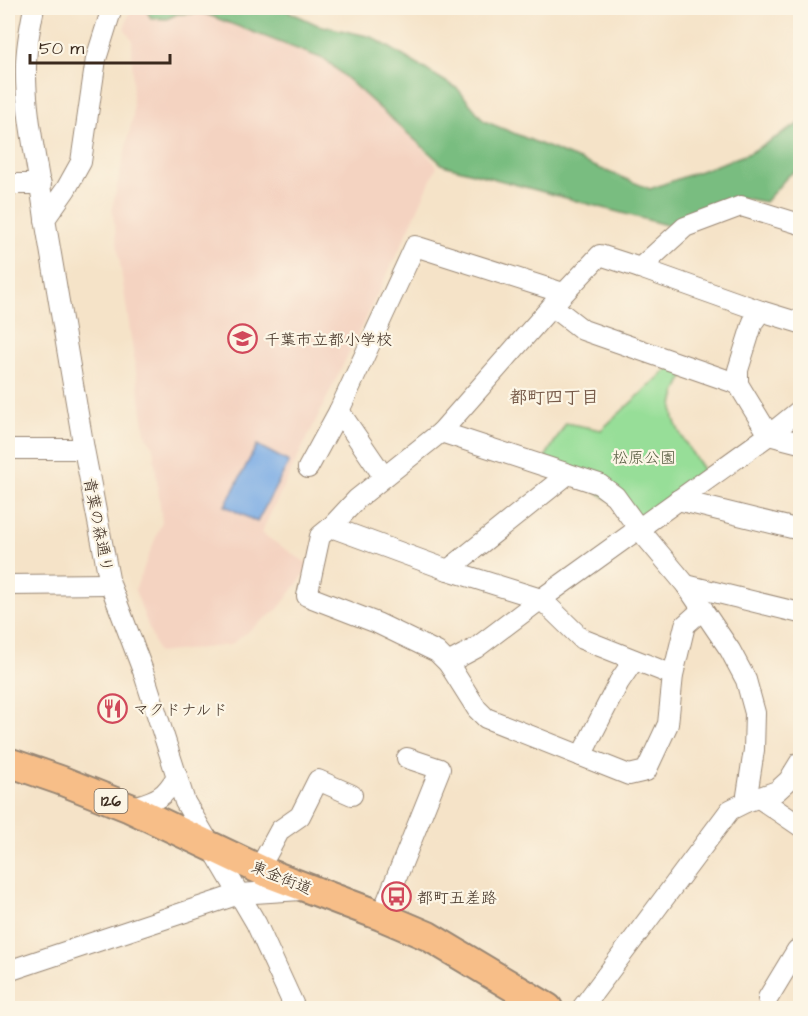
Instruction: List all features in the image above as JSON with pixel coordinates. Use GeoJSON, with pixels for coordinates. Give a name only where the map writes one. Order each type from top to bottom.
{"type":"FeatureCollection","features":[{"type":"Feature","properties":{"kind":"highway","name":"東金街道"},"geometry":{"type":"LineString","coordinates":[[8,762],[130,808],[259,869],[381,915],[428,936],[548,1008]]}},
{"type":"Feature","properties":{"kind":"street","name":"青葉の森通り"},"geometry":{"type":"LineString","coordinates":[[34,8],[17,67],[29,113],[84,449],[110,584],[143,671],[185,802],[256,923],[295,1008]]}},
{"type":"Feature","properties":{"kind":"street"},"geometry":{"type":"LineString","coordinates":[[45,219],[81,162],[96,58],[112,8]]}},
{"type":"Feature","properties":{"kind":"street"},"geometry":{"type":"LineString","coordinates":[[8,184],[41,184]]}},
{"type":"Feature","properties":{"kind":"street"},"geometry":{"type":"LineString","coordinates":[[640,268],[685,226],[741,206],[801,224]]}},
{"type":"Feature","properties":{"kind":"street"},"geometry":{"type":"LineString","coordinates":[[308,468],[339,411],[415,246],[557,300],[583,330],[738,384]]}},
{"type":"Feature","properties":{"kind":"street"},"geometry":{"type":"LineString","coordinates":[[703,609],[685,626],[673,675],[668,723],[646,771],[629,775],[486,718],[477,709],[448,663],[437,652],[377,623],[307,596],[320,536],[357,499],[441,432],[557,300],[600,255],[801,323]]}},
{"type":"Feature","properties":{"kind":"street"},"geometry":{"type":"LineString","coordinates":[[761,311],[753,322],[738,370],[738,384],[769,435],[801,443]]}},
{"type":"Feature","properties":{"kind":"street"},"geometry":{"type":"LineString","coordinates":[[448,663],[477,648],[801,410]]}},
{"type":"Feature","properties":{"kind":"street"},"geometry":{"type":"LineString","coordinates":[[339,411],[384,477]]}},
{"type":"Feature","properties":{"kind":"street"},"geometry":{"type":"LineString","coordinates":[[441,432],[599,484],[615,496],[639,529],[686,585],[730,650],[746,680],[755,713],[752,800]]}},
{"type":"Feature","properties":{"kind":"street"},"geometry":{"type":"LineString","coordinates":[[8,449],[84,449]]}},
{"type":"Feature","properties":{"kind":"street"},"geometry":{"type":"LineString","coordinates":[[448,570],[568,474]]}},
{"type":"Feature","properties":{"kind":"street"},"geometry":{"type":"LineString","coordinates":[[678,500],[801,530]]}},
{"type":"Feature","properties":{"kind":"street"},"geometry":{"type":"LineString","coordinates":[[331,526],[448,570],[541,600],[582,639],[673,675]]}},
{"type":"Feature","properties":{"kind":"street"},"geometry":{"type":"LineString","coordinates":[[8,585],[110,584]]}},
{"type":"Feature","properties":{"kind":"street"},"geometry":{"type":"LineString","coordinates":[[686,585],[801,613]]}},
{"type":"Feature","properties":{"kind":"street"},"geometry":{"type":"LineString","coordinates":[[581,756],[634,660]]}},
{"type":"Feature","properties":{"kind":"street"},"geometry":{"type":"LineString","coordinates":[[381,915],[440,769],[407,758]]}},
{"type":"Feature","properties":{"kind":"street"},"geometry":{"type":"LineString","coordinates":[[582,1008],[730,810],[777,791],[789,780],[801,762]]}},
{"type":"Feature","properties":{"kind":"street"},"geometry":{"type":"LineString","coordinates":[[130,808],[159,798],[177,776]]}},
{"type":"Feature","properties":{"kind":"street"},"geometry":{"type":"LineString","coordinates":[[259,869],[280,830],[300,816],[318,780],[352,795]]}},
{"type":"Feature","properties":{"kind":"street"},"geometry":{"type":"LineString","coordinates":[[752,800],[801,826]]}},
{"type":"Feature","properties":{"kind":"street"},"geometry":{"type":"LineString","coordinates":[[256,923],[266,902],[280,890]]}},
{"type":"Feature","properties":{"kind":"street"},"geometry":{"type":"LineString","coordinates":[[8,971],[239,894],[312,890]]}},
{"type":"Feature","properties":{"kind":"street"},"geometry":{"type":"LineString","coordinates":[[768,998],[797,950],[801,949]]}},
{"type":"Feature","properties":{"kind":"shaded area","name":"千葉市立都小学校"},"geometry":{"type":"Polygon","coordinates":[[[131,8],[234,8],[358,76],[437,166],[401,246],[261,533],[311,566],[278,609],[230,645],[158,653],[135,590],[162,522],[153,447],[145,433],[112,208],[133,116],[132,39],[124,29],[131,8]]]}},
{"type":"Feature","properties":{"kind":"green space"},"geometry":{"type":"Polygon","coordinates":[[[145,8],[281,8],[318,25],[372,37],[458,89],[484,121],[650,189],[750,153],[800,123],[800,167],[787,177],[765,202],[738,197],[670,226],[443,165],[326,60],[203,13],[177,14],[167,19],[151,18],[145,8]]]}},
{"type":"Feature","properties":{"kind":"green space","name":"松原公園"},"geometry":{"type":"Polygon","coordinates":[[[670,367],[686,372],[674,402],[674,419],[686,444],[706,474],[638,518],[544,459],[566,423],[601,430],[670,367]]]}},
{"type":"Feature","properties":{"kind":"water"},"geometry":{"type":"Polygon","coordinates":[[[257,445],[289,462],[257,522],[225,506],[257,445]]]}},
{"type":"Feature","properties":{"kind":"place","name":"千葉市立都小学校"},"geometry":{"type":"Point","coordinates":[243,339]}},
{"type":"Feature","properties":{"kind":"place","name":"マクドナルド"},"geometry":{"type":"Point","coordinates":[112,709]}},
{"type":"Feature","properties":{"kind":"place","name":"都町五差路"},"geometry":{"type":"Point","coordinates":[396,897]}},
{"type":"Feature","properties":{"kind":"district","name":"都町四丁目"},"geometry":{"type":"Point","coordinates":[554,397]}}]}
